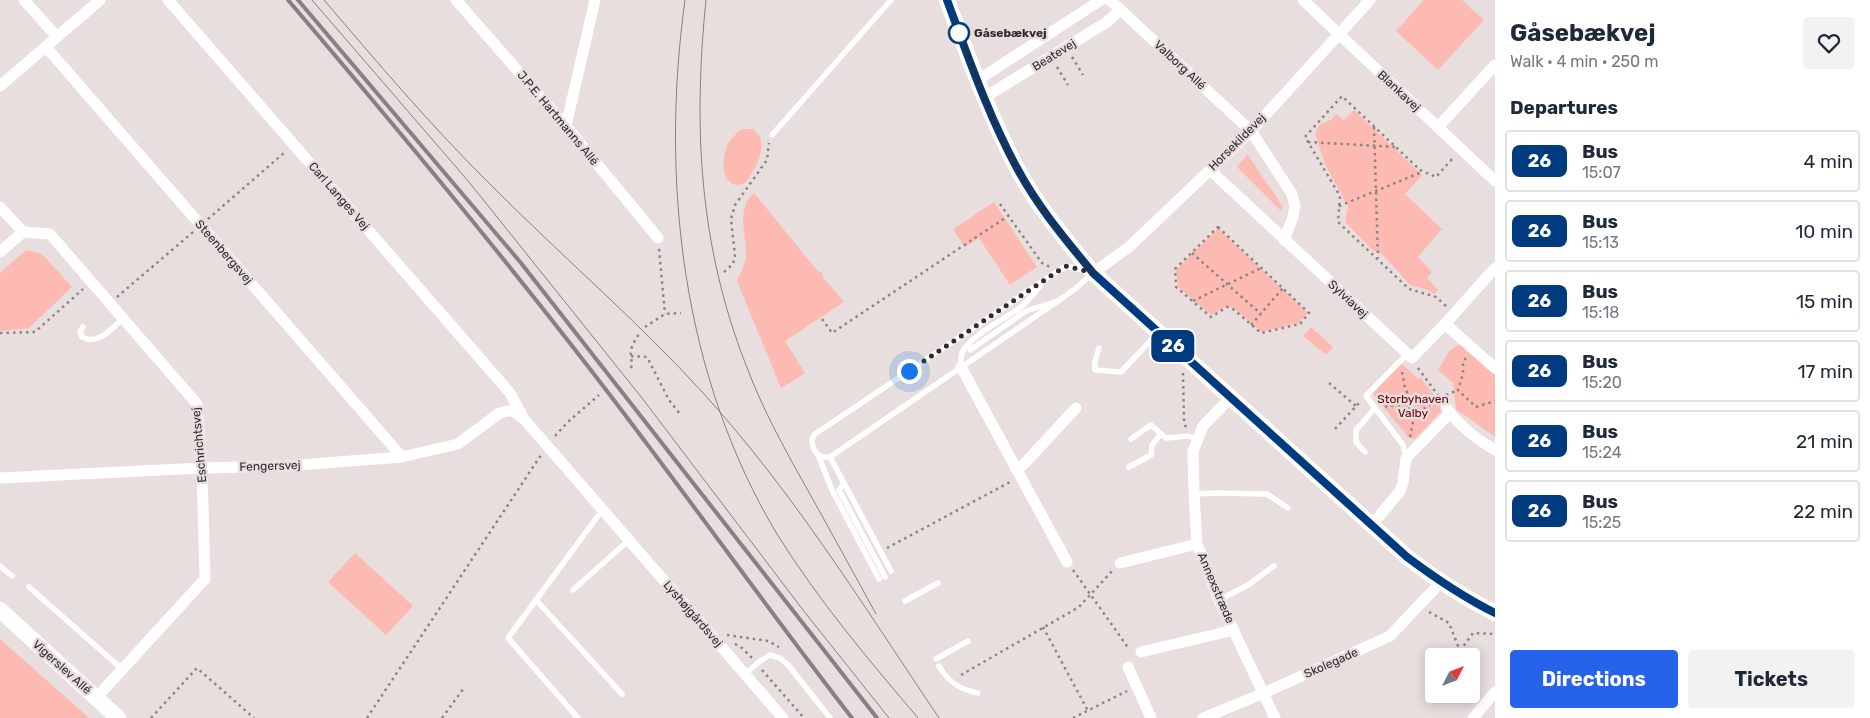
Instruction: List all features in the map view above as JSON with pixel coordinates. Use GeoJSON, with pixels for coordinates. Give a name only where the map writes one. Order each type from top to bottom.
{"type":"FeatureCollection","features":[{"type":"Feature","properties":{"kind":"street"},"geometry":{"type":"LineString","coordinates":[[24,0],[57,37]]}},
{"type":"Feature","properties":{"kind":"street"},"geometry":{"type":"LineString","coordinates":[[0,86],[100,0]]}},
{"type":"Feature","properties":{"kind":"street","name":"Carl Langes Vej"},"geometry":{"type":"LineString","coordinates":[[168,0],[510,393]]}},
{"type":"Feature","properties":{"kind":"street","name":"J.P.E. Hartmanns Allé"},"geometry":{"type":"LineString","coordinates":[[456,0],[566,126],[658,238]]}},
{"type":"Feature","properties":{"kind":"street"},"geometry":{"type":"LineString","coordinates":[[566,126],[595,0]]}},
{"type":"Feature","properties":{"kind":"street"},"geometry":{"type":"LineString","coordinates":[[947,0],[1007,148],[1030,191],[1093,273],[1407,557],[1441,582],[1495,613]]}},
{"type":"Feature","properties":{"kind":"street","name":"Beatevej"},"geometry":{"type":"LineString","coordinates":[[978,80],[1101,0]]}},
{"type":"Feature","properties":{"kind":"street","name":"Blankavej"},"geometry":{"type":"LineString","coordinates":[[1303,0],[1495,181]]}},
{"type":"Feature","properties":{"kind":"street","name":"Horsekildevej"},"geometry":{"type":"LineString","coordinates":[[1093,273],[1129,247],[1250,131],[1370,0]]}},
{"type":"Feature","properties":{"kind":"street","name":"Beatevej"},"geometry":{"type":"LineString","coordinates":[[985,97],[1107,22],[1116,4]]}},
{"type":"Feature","properties":{"kind":"street","name":"Valborg Allé"},"geometry":{"type":"LineString","coordinates":[[1116,4],[1250,131]]}},
{"type":"Feature","properties":{"kind":"street","name":"Steenbergsvej"},"geometry":{"type":"LineString","coordinates":[[46,47],[402,457]]}},
{"type":"Feature","properties":{"kind":"street"},"geometry":{"type":"LineString","coordinates":[[1438,127],[1495,65]]}},
{"type":"Feature","properties":{"kind":"street"},"geometry":{"type":"LineString","coordinates":[[1250,131],[1292,194],[1295,206],[1284,240]]}},
{"type":"Feature","properties":{"kind":"street","name":"Sylviavej"},"geometry":{"type":"LineString","coordinates":[[1210,170],[1406,358]]}},
{"type":"Feature","properties":{"kind":"street"},"geometry":{"type":"LineString","coordinates":[[0,207],[23,232],[0,252]]}},
{"type":"Feature","properties":{"kind":"street","name":"Eschrichtsvej"},"geometry":{"type":"LineString","coordinates":[[23,232],[50,234],[197,404],[202,468],[204,579],[96,698]]}},
{"type":"Feature","properties":{"kind":"street"},"geometry":{"type":"LineString","coordinates":[[1406,358],[1445,324],[1495,268]]}},
{"type":"Feature","properties":{"kind":"street"},"geometry":{"type":"LineString","coordinates":[[1445,324],[1495,368]]}},
{"type":"Feature","properties":{"kind":"street"},"geometry":{"type":"LineString","coordinates":[[961,364],[1067,562]]}},
{"type":"Feature","properties":{"kind":"street","name":"Lyshøjgårdsvej"},"geometry":{"type":"LineString","coordinates":[[510,393],[524,419],[782,718]]}},
{"type":"Feature","properties":{"kind":"street","name":"Annexstræde"},"geometry":{"type":"LineString","coordinates":[[1230,398],[1193,437],[1197,544],[1219,600],[1275,718]]}},
{"type":"Feature","properties":{"kind":"street"},"geometry":{"type":"LineString","coordinates":[[1018,472],[1076,408]]}},
{"type":"Feature","properties":{"kind":"street","name":"Fengersvej"},"geometry":{"type":"LineString","coordinates":[[0,478],[202,468],[287,466],[402,457],[458,444],[506,410],[516,412],[524,419]]}},
{"type":"Feature","properties":{"kind":"street"},"geometry":{"type":"LineString","coordinates":[[1371,526],[1400,491],[1406,458],[1448,410],[1472,435],[1495,450]]}},
{"type":"Feature","properties":{"kind":"street"},"geometry":{"type":"LineString","coordinates":[[1120,562],[1197,544]]}},
{"type":"Feature","properties":{"kind":"street","name":"Skolegade"},"geometry":{"type":"LineString","coordinates":[[1203,718],[1264,693],[1390,636],[1441,582]]}},
{"type":"Feature","properties":{"kind":"street","name":"Vigerslev Allé"},"geometry":{"type":"LineString","coordinates":[[2,612],[118,718]]}},
{"type":"Feature","properties":{"kind":"street"},"geometry":{"type":"LineString","coordinates":[[1141,652],[1234,630]]}},
{"type":"Feature","properties":{"kind":"street"},"geometry":{"type":"LineString","coordinates":[[1128,668],[1151,718]]}},
{"type":"Feature","properties":{"kind":"street"},"geometry":{"type":"LineString","coordinates":[[1473,718],[1495,692]]}},
{"type":"Feature","properties":{"kind":"lane"},"geometry":{"type":"LineString","coordinates":[[772,135],[891,0]]}},
{"type":"Feature","properties":{"kind":"lane"},"geometry":{"type":"LineString","coordinates":[[844,483],[838,490],[882,578],[833,492],[812,446],[812,439],[816,434],[1058,271],[1067,266],[1093,273]]}},
{"type":"Feature","properties":{"kind":"lane"},"geometry":{"type":"LineString","coordinates":[[818,456],[830,457],[961,364],[1076,289],[1093,273]]}},
{"type":"Feature","properties":{"kind":"lane"},"geometry":{"type":"LineString","coordinates":[[961,364],[961,352],[964,347],[1022,306],[1044,280]]}},
{"type":"Feature","properties":{"kind":"lane"},"geometry":{"type":"LineString","coordinates":[[970,350],[1026,311],[1058,301]]}},
{"type":"Feature","properties":{"kind":"lane"},"geometry":{"type":"LineString","coordinates":[[83,327],[80,332],[82,337],[88,340],[99,338],[123,318]]}},
{"type":"Feature","properties":{"kind":"lane"},"geometry":{"type":"LineString","coordinates":[[1100,348],[1095,361],[1095,370],[1121,372],[1158,332]]}},
{"type":"Feature","properties":{"kind":"lane"},"geometry":{"type":"LineString","coordinates":[[1406,358],[1366,396],[1403,445],[1406,458]]}},
{"type":"Feature","properties":{"kind":"lane"},"geometry":{"type":"LineString","coordinates":[[1365,452],[1356,442],[1356,430],[1377,410]]}},
{"type":"Feature","properties":{"kind":"lane"},"geometry":{"type":"LineString","coordinates":[[1132,439],[1151,425],[1166,438],[1193,437]]}},
{"type":"Feature","properties":{"kind":"lane"},"geometry":{"type":"LineString","coordinates":[[1129,467],[1151,455],[1152,444],[1161,434]]}},
{"type":"Feature","properties":{"kind":"lane"},"geometry":{"type":"LineString","coordinates":[[830,457],[891,571]]}},
{"type":"Feature","properties":{"kind":"lane"},"geometry":{"type":"LineString","coordinates":[[1194,494],[1267,494],[1288,508]]}},
{"type":"Feature","properties":{"kind":"lane"},"geometry":{"type":"LineString","coordinates":[[578,718],[508,638],[603,509]]}},
{"type":"Feature","properties":{"kind":"lane"},"geometry":{"type":"LineString","coordinates":[[573,590],[629,540]]}},
{"type":"Feature","properties":{"kind":"lane"},"geometry":{"type":"LineString","coordinates":[[0,566],[12,576]]}},
{"type":"Feature","properties":{"kind":"lane"},"geometry":{"type":"LineString","coordinates":[[1219,600],[1248,585],[1274,566]]}},
{"type":"Feature","properties":{"kind":"lane"},"geometry":{"type":"LineString","coordinates":[[905,601],[938,584]]}},
{"type":"Feature","properties":{"kind":"lane"},"geometry":{"type":"LineString","coordinates":[[29,587],[122,669]]}},
{"type":"Feature","properties":{"kind":"lane"},"geometry":{"type":"LineString","coordinates":[[536,600],[622,694]]}},
{"type":"Feature","properties":{"kind":"lane"},"geometry":{"type":"LineString","coordinates":[[936,659],[968,641]]}},
{"type":"Feature","properties":{"kind":"lane"},"geometry":{"type":"LineString","coordinates":[[745,674],[760,661],[770,656],[780,658],[789,666],[830,718]]}},
{"type":"Feature","properties":{"kind":"lane"},"geometry":{"type":"LineString","coordinates":[[939,666],[947,679],[968,692],[978,693]]}},
{"type":"Feature","properties":{"kind":"path"},"geometry":{"type":"LineString","coordinates":[[1066,47],[1083,75]]}},
{"type":"Feature","properties":{"kind":"path"},"geometry":{"type":"LineString","coordinates":[[1050,57],[1068,85]]}},
{"type":"Feature","properties":{"kind":"path"},"geometry":{"type":"LineString","coordinates":[[1454,314],[1436,297],[1409,289],[1338,222],[1340,196],[1305,137],[1342,96],[1424,172],[1436,177],[1461,149]]}},
{"type":"Feature","properties":{"kind":"path"},"geometry":{"type":"LineString","coordinates":[[1374,127],[1378,259]]}},
{"type":"Feature","properties":{"kind":"path"},"geometry":{"type":"LineString","coordinates":[[724,272],[733,264],[731,219],[735,205],[767,160],[772,135]]}},
{"type":"Feature","properties":{"kind":"path"},"geometry":{"type":"LineString","coordinates":[[1308,142],[1396,148]]}},
{"type":"Feature","properties":{"kind":"path"},"geometry":{"type":"LineString","coordinates":[[1339,206],[1424,172]]}},
{"type":"Feature","properties":{"kind":"path"},"geometry":{"type":"LineString","coordinates":[[1000,204],[1042,263],[1058,271]]}},
{"type":"Feature","properties":{"kind":"path"},"geometry":{"type":"LineString","coordinates":[[822,319],[832,333],[1008,216]]}},
{"type":"Feature","properties":{"kind":"path"},"geometry":{"type":"LineString","coordinates":[[1218,227],[1262,268],[1309,313],[1300,324],[1261,333],[1234,309],[1227,307],[1211,317],[1176,287],[1175,270],[1218,227]]}},
{"type":"Feature","properties":{"kind":"path"},"geometry":{"type":"LineString","coordinates":[[658,238],[665,314]]}},
{"type":"Feature","properties":{"kind":"path"},"geometry":{"type":"LineString","coordinates":[[1192,252],[1261,314]]}},
{"type":"Feature","properties":{"kind":"path"},"geometry":{"type":"LineString","coordinates":[[1193,301],[1262,268]]}},
{"type":"Feature","properties":{"kind":"path"},"geometry":{"type":"LineString","coordinates":[[0,333],[35,332],[92,281]]}},
{"type":"Feature","properties":{"kind":"path"},"geometry":{"type":"LineString","coordinates":[[1251,325],[1283,288]]}},
{"type":"Feature","properties":{"kind":"path"},"geometry":{"type":"LineString","coordinates":[[646,327],[665,314],[681,313]]}},
{"type":"Feature","properties":{"kind":"path"},"geometry":{"type":"LineString","coordinates":[[631,368],[633,363],[631,356],[632,348],[639,334]]}},
{"type":"Feature","properties":{"kind":"path"},"geometry":{"type":"LineString","coordinates":[[1458,390],[1463,374],[1463,362],[1472,348]]}},
{"type":"Feature","properties":{"kind":"path"},"geometry":{"type":"LineString","coordinates":[[1182,354],[1184,421],[1193,437]]}},
{"type":"Feature","properties":{"kind":"path"},"geometry":{"type":"LineString","coordinates":[[631,356],[647,357],[669,400],[680,414]]}},
{"type":"Feature","properties":{"kind":"path"},"geometry":{"type":"LineString","coordinates":[[1406,358],[1448,410]]}},
{"type":"Feature","properties":{"kind":"path"},"geometry":{"type":"LineString","coordinates":[[1405,404],[1409,396],[1405,388],[1406,358]]}},
{"type":"Feature","properties":{"kind":"path"},"geometry":{"type":"LineString","coordinates":[[1329,383],[1356,406]]}},
{"type":"Feature","properties":{"kind":"path"},"geometry":{"type":"LineString","coordinates":[[1406,458],[1414,417],[1439,397],[1458,390]]}},
{"type":"Feature","properties":{"kind":"path"},"geometry":{"type":"LineString","coordinates":[[1458,390],[1476,407],[1495,401]]}},
{"type":"Feature","properties":{"kind":"path"},"geometry":{"type":"LineString","coordinates":[[367,718],[548,445],[569,421],[599,395]]}},
{"type":"Feature","properties":{"kind":"path"},"geometry":{"type":"LineString","coordinates":[[1334,429],[1366,396]]}},
{"type":"Feature","properties":{"kind":"path"},"geometry":{"type":"LineString","coordinates":[[1377,410],[1389,405],[1405,404]]}},
{"type":"Feature","properties":{"kind":"path"},"geometry":{"type":"LineString","coordinates":[[1405,404],[1416,415]]}},
{"type":"Feature","properties":{"kind":"path"},"geometry":{"type":"LineString","coordinates":[[881,551],[1018,472]]}},
{"type":"Feature","properties":{"kind":"path"},"geometry":{"type":"LineString","coordinates":[[1067,562],[1128,646],[1141,652]]}},
{"type":"Feature","properties":{"kind":"path"},"geometry":{"type":"LineString","coordinates":[[961,675],[1079,607],[1120,562]]}},
{"type":"Feature","properties":{"kind":"path"},"geometry":{"type":"LineString","coordinates":[[1418,607],[1449,623],[1459,648]]}},
{"type":"Feature","properties":{"kind":"path"},"geometry":{"type":"LineString","coordinates":[[1043,628],[1088,710]]}},
{"type":"Feature","properties":{"kind":"path"},"geometry":{"type":"LineString","coordinates":[[1462,648],[1473,633],[1495,634]]}},
{"type":"Feature","properties":{"kind":"path"},"geometry":{"type":"LineString","coordinates":[[151,718],[197,668],[254,718]]}},
{"type":"Feature","properties":{"kind":"path"},"geometry":{"type":"LineString","coordinates":[[1073,718],[1136,686]]}},
{"type":"Feature","properties":{"kind":"path"},"geometry":{"type":"LineString","coordinates":[[442,718],[464,688]]}},
{"type":"Feature","properties":{"kind":"path"},"geometry":{"type":"LineString","coordinates":[[1480,701],[1482,706]]}},
{"type":"Feature","properties":{"kind":"green space"},"geometry":{"type":"Polygon","coordinates":[[[1424,0],[1462,0],[1484,20],[1438,70],[1396,31],[1424,0]]]}},
{"type":"Feature","properties":{"kind":"green space"},"geometry":{"type":"Polygon","coordinates":[[[1354,110],[1422,175],[1405,194],[1442,229],[1418,257],[1432,272],[1427,278],[1438,290],[1435,294],[1410,285],[1387,259],[1371,249],[1345,222],[1348,207],[1325,164],[1315,134],[1320,124],[1331,120],[1336,114],[1344,120],[1354,110]]]}},
{"type":"Feature","properties":{"kind":"green space"},"geometry":{"type":"Polygon","coordinates":[[[742,129],[753,129],[761,141],[761,149],[757,164],[749,178],[744,184],[735,185],[726,177],[724,160],[729,142],[742,129]]]}},
{"type":"Feature","properties":{"kind":"green space"},"geometry":{"type":"Polygon","coordinates":[[[1247,155],[1283,207],[1281,211],[1237,167],[1247,155]]]}},
{"type":"Feature","properties":{"kind":"green space"},"geometry":{"type":"Polygon","coordinates":[[[754,193],[816,269],[823,274],[822,276],[844,302],[785,341],[805,373],[781,388],[737,281],[746,257],[743,221],[745,206],[748,199],[754,193]]]}},
{"type":"Feature","properties":{"kind":"green space"},"geometry":{"type":"Polygon","coordinates":[[[994,202],[1037,267],[1010,285],[979,238],[965,247],[953,229],[994,202]]]}},
{"type":"Feature","properties":{"kind":"green space"},"geometry":{"type":"Polygon","coordinates":[[[1218,228],[1308,313],[1299,323],[1261,332],[1234,308],[1227,306],[1211,315],[1178,287],[1176,270],[1218,228]]]}},
{"type":"Feature","properties":{"kind":"green space"},"geometry":{"type":"Polygon","coordinates":[[[26,250],[42,254],[72,287],[29,328],[0,331],[0,273],[26,250]]]}},
{"type":"Feature","properties":{"kind":"green space"},"geometry":{"type":"Polygon","coordinates":[[[1311,327],[1333,347],[1326,355],[1303,336],[1311,327]]]}},
{"type":"Feature","properties":{"kind":"green space","name":"Storbyhaven Valby"},"geometry":{"type":"Polygon","coordinates":[[[1461,344],[1495,375],[1495,437],[1456,409],[1453,383],[1438,370],[1450,350],[1461,344]]]}},
{"type":"Feature","properties":{"kind":"green space","name":"Storbyhaven Valby"},"geometry":{"type":"Polygon","coordinates":[[[1401,363],[1418,379],[1421,378],[1444,408],[1413,439],[1409,438],[1372,393],[1401,363]]]}},
{"type":"Feature","properties":{"kind":"green space"},"geometry":{"type":"Polygon","coordinates":[[[355,553],[413,606],[386,635],[328,582],[355,553]]]}},
{"type":"Feature","properties":{"kind":"green space"},"geometry":{"type":"Polygon","coordinates":[[[0,639],[89,718],[0,718],[0,639]]]}},
{"type":"Feature","properties":{"kind":"tram line"},"geometry":{"type":"LineString","coordinates":[[312,0],[469,182],[642,398],[803,610],[889,718]]}},
{"type":"Feature","properties":{"kind":"tram line"},"geometry":{"type":"LineString","coordinates":[[324,0],[405,94],[468,162],[652,340],[704,394],[737,432],[828,552],[939,718]]}},
{"type":"Feature","properties":{"kind":"tram line"},"geometry":{"type":"LineString","coordinates":[[685,0],[678,68],[675,137],[678,206],[686,275],[700,343],[719,409],[745,473],[777,534],[826,606],[918,718]]}},
{"type":"Feature","properties":{"kind":"tram line"},"geometry":{"type":"LineString","coordinates":[[706,0],[700,94],[704,185],[709,230],[730,320],[759,397],[790,458],[876,614]]}},
{"type":"Feature","properties":{"kind":"railway"},"geometry":{"type":"LineString","coordinates":[[288,0],[441,183],[553,322],[623,412],[852,718]]}},
{"type":"Feature","properties":{"kind":"railway"},"geometry":{"type":"LineString","coordinates":[[298,0],[521,263],[877,718]]}},
{"type":"Feature","properties":{"kind":"bus line","name":"26"},"geometry":{"type":"LineString","coordinates":[[947,0],[997,127],[1018,170],[1030,191],[1055,226],[1093,273],[1407,557],[1431,576],[1495,613]]}},
{"type":"Feature","properties":{"kind":"place","name":"Gåsebækvej"},"geometry":{"type":"Point","coordinates":[959,33]}},
{"type":"Feature","properties":{"kind":"route"},"geometry":{"type":"LineString","coordinates":[[909,371],[1067,266],[1093,273],[1055,226],[1030,191],[1018,170],[1004,142],[959,33]]}}]}
